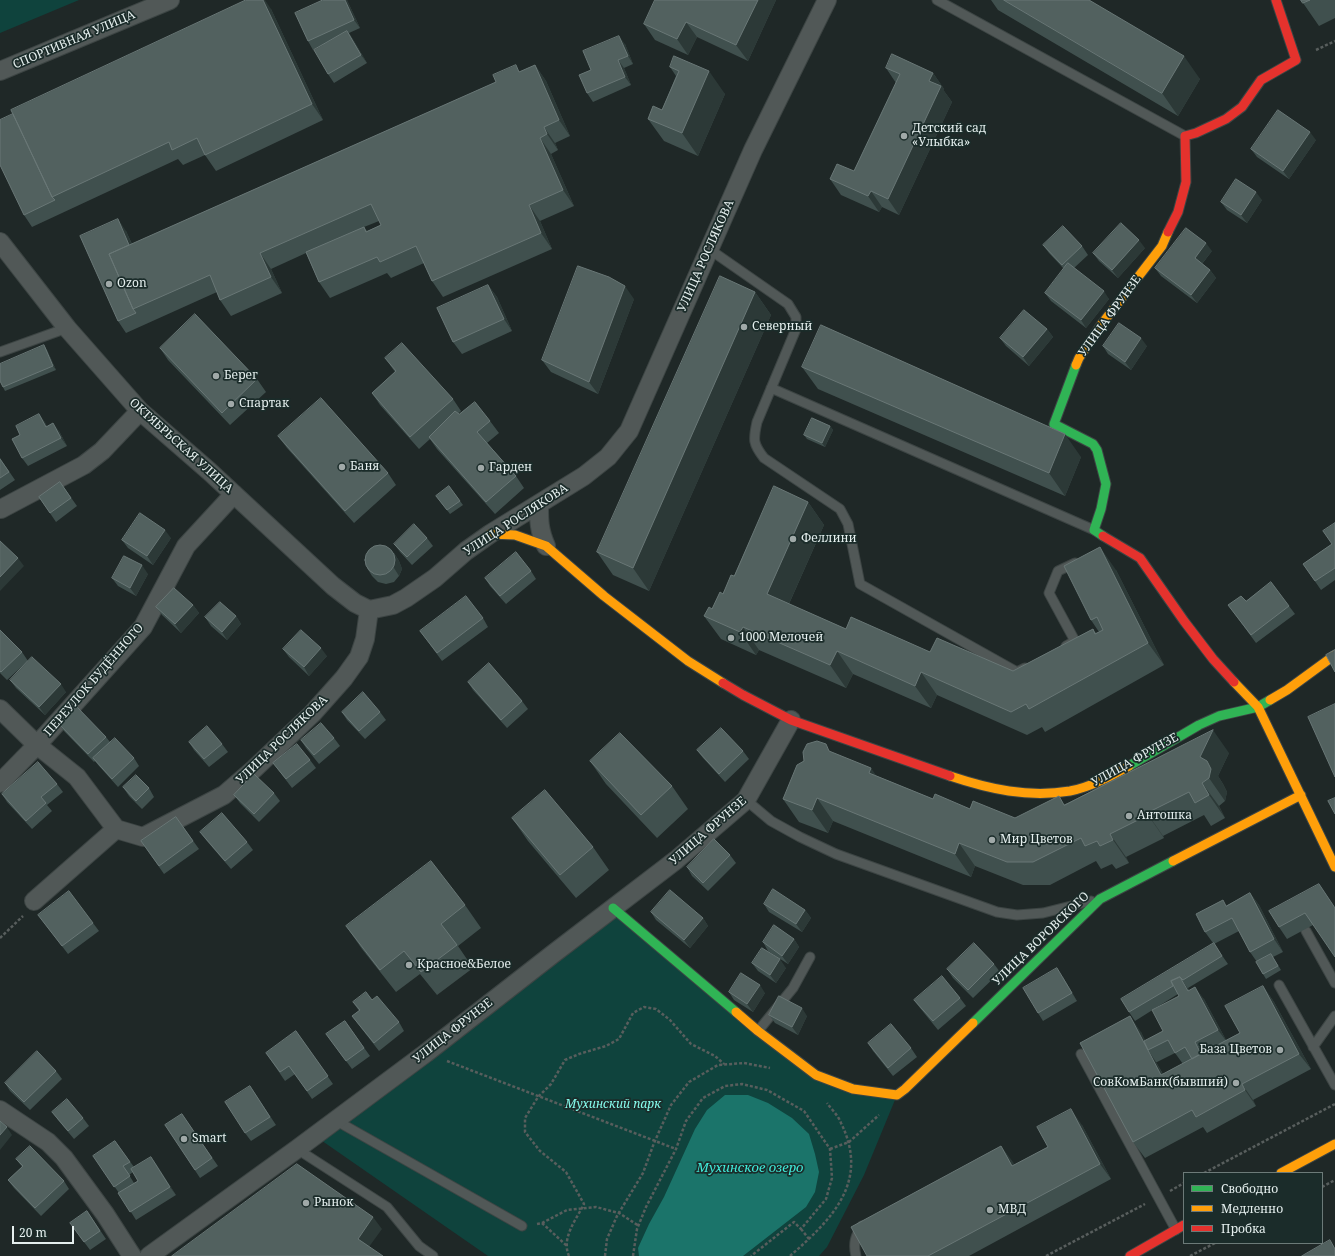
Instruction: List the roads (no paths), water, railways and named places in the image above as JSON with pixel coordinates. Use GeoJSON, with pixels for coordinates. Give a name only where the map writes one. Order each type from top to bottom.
{"type":"FeatureCollection","features":[{"type":"Feature","properties":{"kind":"street","name":"СПОРТИВНАЯ УЛИЦА"},"geometry":{"type":"LineString","coordinates":[[0,71],[170,0]]}},
{"type":"Feature","properties":{"kind":"street","name":"УЛИЦА РОСЛЯКОВА"},"geometry":{"type":"LineString","coordinates":[[116,829],[143,837],[224,795],[254,770],[312,714],[344,678],[359,658],[365,640],[369,610],[393,605],[406,598],[435,578],[466,551],[490,534],[584,476],[608,457],[628,431],[752,150],[827,0]]}},
{"type":"Feature","properties":{"kind":"street"},"geometry":{"type":"LineString","coordinates":[[1185,136],[1196,133],[1226,119],[1242,107],[1261,80],[1296,60],[1276,0]]}},
{"type":"Feature","properties":{"kind":"street","name":"УЛИЦА ФРУНЗЕ"},"geometry":{"type":"LineString","coordinates":[[1094,530],[1102,509],[1106,484],[1097,450],[1093,444],[1054,424],[1079,358],[1101,325],[1162,246],[1178,212],[1186,182],[1185,136]]}},
{"type":"Feature","properties":{"kind":"street","name":"ОКТЯБРЬСКАЯ УЛИЦА"},"geometry":{"type":"LineString","coordinates":[[0,242],[67,328],[140,411],[234,494],[334,586],[355,603],[369,610]]}},
{"type":"Feature","properties":{"kind":"street"},"geometry":{"type":"LineString","coordinates":[[1,509],[84,465],[102,451],[140,411]]}},
{"type":"Feature","properties":{"kind":"street","name":"ПЕРЕУЛОК БУДЁННОГО"},"geometry":{"type":"LineString","coordinates":[[0,783],[37,745],[142,627],[186,546],[234,494]]}},
{"type":"Feature","properties":{"kind":"street"},"geometry":{"type":"LineString","coordinates":[[539,505],[539,526],[546,546]]}},
{"type":"Feature","properties":{"kind":"street"},"geometry":{"type":"LineString","coordinates":[[1094,530],[1140,558],[1212,658],[1258,707],[1302,795],[1335,867]]}},
{"type":"Feature","properties":{"kind":"street"},"geometry":{"type":"LineString","coordinates":[[490,534],[515,535],[546,546],[604,596],[688,661],[743,695],[791,720]]}},
{"type":"Feature","properties":{"kind":"street"},"geometry":{"type":"LineString","coordinates":[[1258,707],[1287,690],[1335,655]]}},
{"type":"Feature","properties":{"kind":"street","name":"УЛИЦА ФРУНЗЕ"},"geometry":{"type":"LineString","coordinates":[[149,1256],[426,1053],[676,860],[746,800],[791,720],[974,784],[1015,793],[1039,793],[1070,791],[1088,786],[1115,774],[1199,725],[1218,716],[1258,707]]}},
{"type":"Feature","properties":{"kind":"street"},"geometry":{"type":"LineString","coordinates":[[0,709],[37,745],[77,778],[116,829],[34,901]]}},
{"type":"Feature","properties":{"kind":"street","name":"УЛИЦА ВОРОВСКОГО"},"geometry":{"type":"LineString","coordinates":[[758,1031],[816,1075],[853,1089],[897,1095],[905,1089],[1100,899],[1302,795]]}},
{"type":"Feature","properties":{"kind":"street"},"geometry":{"type":"LineString","coordinates":[[613,908],[758,1031]]}},
{"type":"Feature","properties":{"kind":"street"},"geometry":{"type":"LineString","coordinates":[[0,1110],[48,1142],[64,1158],[105,1214],[132,1256]]}},
{"type":"Feature","properties":{"kind":"street"},"geometry":{"type":"LineString","coordinates":[[1283,1172],[1335,1144]]}},
{"type":"Feature","properties":{"kind":"street"},"geometry":{"type":"LineString","coordinates":[[1130,1256],[1180,1228]]}},
{"type":"Feature","properties":{"kind":"lane"},"geometry":{"type":"LineString","coordinates":[[937,0],[1185,136]]}},
{"type":"Feature","properties":{"kind":"lane"},"geometry":{"type":"LineString","coordinates":[[709,249],[788,304],[796,317],[796,329],[757,422],[754,436],[756,448],[764,458],[840,509],[848,524],[860,584],[1017,672],[1036,662]]}},
{"type":"Feature","properties":{"kind":"lane"},"geometry":{"type":"LineString","coordinates":[[0,352],[67,328]]}},
{"type":"Feature","properties":{"kind":"lane"},"geometry":{"type":"LineString","coordinates":[[771,388],[1094,530]]}},
{"type":"Feature","properties":{"kind":"lane"},"geometry":{"type":"LineString","coordinates":[[1104,550],[1118,544]]}},
{"type":"Feature","properties":{"kind":"lane"},"geometry":{"type":"LineString","coordinates":[[1056,651],[1075,641],[1049,593],[1058,572],[1084,559]]}},
{"type":"Feature","properties":{"kind":"lane"},"geometry":{"type":"LineString","coordinates":[[746,800],[771,821],[800,838],[836,854],[997,912],[1017,915],[1043,913],[1100,899]]}},
{"type":"Feature","properties":{"kind":"lane"},"geometry":{"type":"LineString","coordinates":[[1306,931],[1335,983]]}},
{"type":"Feature","properties":{"kind":"lane"},"geometry":{"type":"LineString","coordinates":[[758,1031],[793,988],[810,957]]}},
{"type":"Feature","properties":{"kind":"lane"},"geometry":{"type":"LineString","coordinates":[[1279,985],[1335,1085]]}},
{"type":"Feature","properties":{"kind":"lane"},"geometry":{"type":"LineString","coordinates":[[1313,1047],[1335,1016]]}},
{"type":"Feature","properties":{"kind":"lane"},"geometry":{"type":"LineString","coordinates":[[1081,1054],[1158,1197],[1180,1228]]}},
{"type":"Feature","properties":{"kind":"lane"},"geometry":{"type":"LineString","coordinates":[[335,1120],[522,1226]]}},
{"type":"Feature","properties":{"kind":"lane"},"geometry":{"type":"LineString","coordinates":[[297,1149],[387,1208],[419,1246],[433,1256]]}},
{"type":"Feature","properties":{"kind":"lane"},"geometry":{"type":"LineString","coordinates":[[856,1256],[853,1246],[857,1232],[866,1220]]}},
{"type":"Feature","properties":{"kind":"water","name":"Мухинское озеро"},"geometry":{"type":"Polygon","coordinates":[[[725,1095],[748,1095],[768,1103],[792,1118],[809,1134],[819,1172],[815,1192],[806,1207],[743,1256],[639,1256],[638,1248],[664,1197],[695,1129],[707,1110],[725,1095]]]}},
{"type":"Feature","properties":{"kind":"place","name":"Детский сад «Улыбка»"},"geometry":{"type":"Point","coordinates":[904,136]}},
{"type":"Feature","properties":{"kind":"place","name":"Ozon"},"geometry":{"type":"Point","coordinates":[109,284]}},
{"type":"Feature","properties":{"kind":"place","name":"Северный"},"geometry":{"type":"Point","coordinates":[744,327]}},
{"type":"Feature","properties":{"kind":"place","name":"Берег"},"geometry":{"type":"Point","coordinates":[216,376]}},
{"type":"Feature","properties":{"kind":"place","name":"Спартак"},"geometry":{"type":"Point","coordinates":[231,404]}},
{"type":"Feature","properties":{"kind":"place","name":"Баня"},"geometry":{"type":"Point","coordinates":[342,467]}},
{"type":"Feature","properties":{"kind":"place","name":"Гарден"},"geometry":{"type":"Point","coordinates":[481,468]}},
{"type":"Feature","properties":{"kind":"place","name":"Феллини"},"geometry":{"type":"Point","coordinates":[793,539]}},
{"type":"Feature","properties":{"kind":"place","name":"1000 Мелочей"},"geometry":{"type":"Point","coordinates":[731,638]}},
{"type":"Feature","properties":{"kind":"place","name":"Антошка"},"geometry":{"type":"Point","coordinates":[1129,816]}},
{"type":"Feature","properties":{"kind":"place","name":"Мир Цветов"},"geometry":{"type":"Point","coordinates":[992,840]}},
{"type":"Feature","properties":{"kind":"place","name":"Красное&Белое"},"geometry":{"type":"Point","coordinates":[409,965]}},
{"type":"Feature","properties":{"kind":"place","name":"База Цветов"},"geometry":{"type":"Point","coordinates":[1280,1050]}},
{"type":"Feature","properties":{"kind":"place","name":"СовКомБанк(бывший)"},"geometry":{"type":"Point","coordinates":[1236,1083]}},
{"type":"Feature","properties":{"kind":"place","name":"Smart"},"geometry":{"type":"Point","coordinates":[184,1139]}},
{"type":"Feature","properties":{"kind":"place","name":"Рынок"},"geometry":{"type":"Point","coordinates":[306,1203]}},
{"type":"Feature","properties":{"kind":"place","name":"МВД"},"geometry":{"type":"Point","coordinates":[990,1210]}},
{"type":"Feature","properties":{"kind":"park label","name":"Мухинский парк"},"geometry":{"type":"Point","coordinates":[613,1105]}}]}
